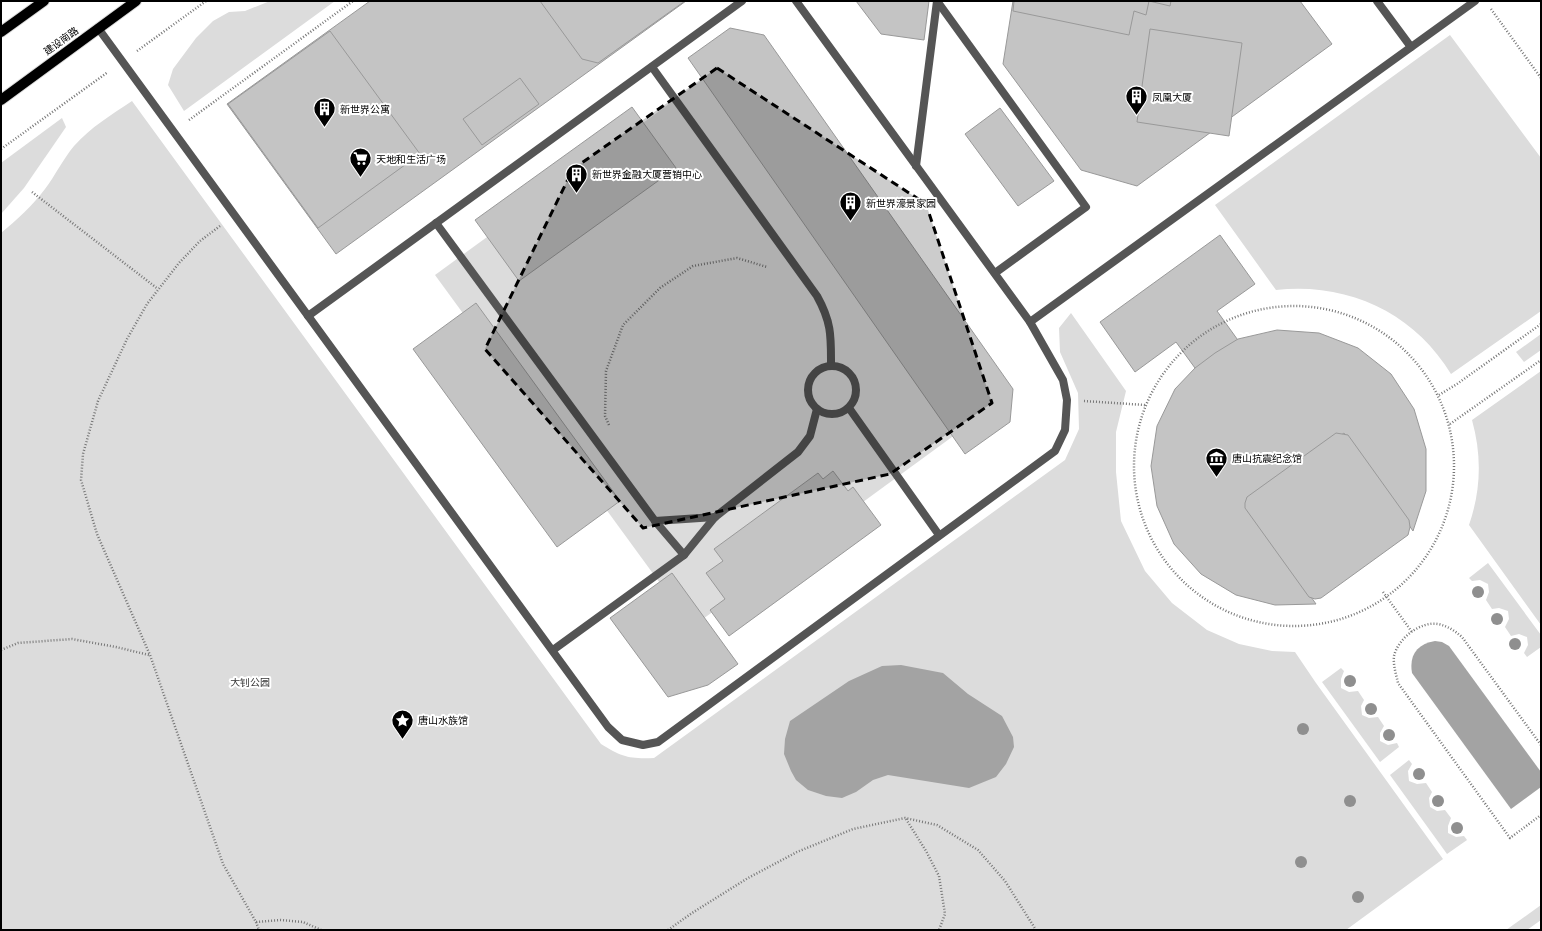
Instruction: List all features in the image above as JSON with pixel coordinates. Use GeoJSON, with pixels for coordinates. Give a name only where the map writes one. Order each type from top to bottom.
{"type":"FeatureCollection","features":[{"type":"Feature","properties":{"kind":"main road"},"geometry":{"type":"LineString","coordinates":[[1,32],[44,1]]}},
{"type":"Feature","properties":{"kind":"main road","name":"建设南路"},"geometry":{"type":"LineString","coordinates":[[1,100],[136,1]]}},
{"type":"Feature","properties":{"kind":"street"},"geometry":{"type":"LineString","coordinates":[[308,316],[742,1]]}},
{"type":"Feature","properties":{"kind":"street"},"geometry":{"type":"LineString","coordinates":[[98,28],[608,727],[622,740],[643,745],[658,742],[1055,451],[1065,430],[1067,400],[1063,380],[1030,322],[796,1]]}},
{"type":"Feature","properties":{"kind":"street"},"geometry":{"type":"LineString","coordinates":[[916,166],[937,1]]}},
{"type":"Feature","properties":{"kind":"street"},"geometry":{"type":"LineString","coordinates":[[937,1],[1086,208],[995,273]]}},
{"type":"Feature","properties":{"kind":"street"},"geometry":{"type":"LineString","coordinates":[[1377,1],[1411,47]]}},
{"type":"Feature","properties":{"kind":"street"},"geometry":{"type":"LineString","coordinates":[[1030,322],[1475,1]]}},
{"type":"Feature","properties":{"kind":"street"},"geometry":{"type":"LineString","coordinates":[[652,67],[817,296],[825,311],[831,331],[831,366]]}},
{"type":"Feature","properties":{"kind":"street"},"geometry":{"type":"LineString","coordinates":[[436,223],[655,521],[684,555]]}},
{"type":"Feature","properties":{"kind":"street"},"geometry":{"type":"LineString","coordinates":[[831,366],[838,367],[850,374],[856,388],[856,395],[849,408],[836,414],[829,414],[817,408],[809,395],[811,379],[823,368],[831,366]]}},
{"type":"Feature","properties":{"kind":"street"},"geometry":{"type":"LineString","coordinates":[[553,650],[684,555],[715,517],[798,452],[810,436],[817,408]]}},
{"type":"Feature","properties":{"kind":"street"},"geometry":{"type":"LineString","coordinates":[[849,408],[939,535]]}},
{"type":"Feature","properties":{"kind":"street"},"geometry":{"type":"LineString","coordinates":[[655,521],[715,517]]}},
{"type":"Feature","properties":{"kind":"path"},"geometry":{"type":"LineString","coordinates":[[1,149],[206,1]]}},
{"type":"Feature","properties":{"kind":"path"},"geometry":{"type":"LineString","coordinates":[[174,131],[353,1]]}},
{"type":"Feature","properties":{"kind":"path"},"geometry":{"type":"LineString","coordinates":[[1490,7],[1541,78]]}},
{"type":"Feature","properties":{"kind":"path"},"geometry":{"type":"LineString","coordinates":[[32,192],[158,289]]}},
{"type":"Feature","properties":{"kind":"path"},"geometry":{"type":"LineString","coordinates":[[233,213],[222,225],[195,247],[179,264],[147,304],[127,339],[98,401],[83,454],[81,480],[97,534],[150,655],[223,864],[259,930]]}},
{"type":"Feature","properties":{"kind":"path"},"geometry":{"type":"LineString","coordinates":[[611,429],[605,416],[606,371],[623,325],[660,288],[693,266],[737,258],[767,267]]}},
{"type":"Feature","properties":{"kind":"path"},"geometry":{"type":"LineString","coordinates":[[1371,601],[1342,622],[1290,629],[1239,619],[1194,593],[1159,554],[1138,507],[1134,455],[1145,405],[1159,376],[1198,336],[1248,311],[1304,305],[1359,318],[1406,349],[1439,395],[1450,424],[1456,473],[1446,521],[1423,564],[1400,580]]}},
{"type":"Feature","properties":{"kind":"path"},"geometry":{"type":"LineString","coordinates":[[1439,395],[1457,384],[1541,324]]}},
{"type":"Feature","properties":{"kind":"path"},"geometry":{"type":"LineString","coordinates":[[1450,424],[1541,360]]}},
{"type":"Feature","properties":{"kind":"path"},"geometry":{"type":"LineString","coordinates":[[1067,400],[1145,405]]}},
{"type":"Feature","properties":{"kind":"path"},"geometry":{"type":"LineString","coordinates":[[1377,597],[1389,588]]}},
{"type":"Feature","properties":{"kind":"path"},"geometry":{"type":"LineString","coordinates":[[1383,592],[1412,632]]}},
{"type":"Feature","properties":{"kind":"path"},"geometry":{"type":"LineString","coordinates":[[1541,745],[1462,637],[1452,628],[1438,624],[1425,625],[1412,632],[1400,642],[1394,655],[1394,670],[1398,683],[1510,838],[1541,815]]}},
{"type":"Feature","properties":{"kind":"path"},"geometry":{"type":"LineString","coordinates":[[1,650],[18,643],[72,639],[150,655]]}},
{"type":"Feature","properties":{"kind":"path"},"geometry":{"type":"LineString","coordinates":[[905,818],[926,851],[939,876],[945,914],[939,930]]}},
{"type":"Feature","properties":{"kind":"path"},"geometry":{"type":"LineString","coordinates":[[668,930],[692,912],[748,878],[797,852],[853,829],[905,818],[937,825],[978,850],[1005,881],[1036,930]]}},
{"type":"Feature","properties":{"kind":"path"},"geometry":{"type":"LineString","coordinates":[[256,922],[280,920],[303,922],[321,930]]}},
{"type":"Feature","properties":{"kind":"highlighted area"},"geometry":{"type":"Polygon","coordinates":[[[717,68],[926,204],[992,403],[890,474],[643,528],[485,349],[573,169],[717,68]]]}},
{"type":"Feature","properties":{"kind":"green space"},"geometry":{"type":"Polygon","coordinates":[[[270,1],[335,1],[184,111],[168,85],[173,69],[196,38],[213,21],[229,12],[245,11],[270,1]]]}},
{"type":"Feature","properties":{"kind":"green space"},"geometry":{"type":"Polygon","coordinates":[[[1450,35],[1541,158],[1541,311],[1451,374],[1436,353],[1418,334],[1377,306],[1353,297],[1329,291],[1303,289],[1276,290],[1215,205],[1450,35]]]}},
{"type":"Feature","properties":{"kind":"green space"},"geometry":{"type":"Polygon","coordinates":[[[710,74],[967,426],[692,627],[435,275],[710,74]]]}},
{"type":"Feature","properties":{"kind":"green space","name":"大钊公园"},"geometry":{"type":"Polygon","coordinates":[[[132,101],[601,744],[626,756],[654,758],[1065,460],[1079,429],[1078,393],[1060,352],[1059,328],[1071,313],[1126,391],[1116,432],[1116,472],[1121,521],[1145,571],[1172,603],[1207,630],[1239,644],[1272,651],[1295,652],[1443,859],[1346,930],[1,930],[1,233],[13,223],[40,195],[74,146],[87,133],[132,101]]]}},
{"type":"Feature","properties":{"kind":"green space"},"geometry":{"type":"Polygon","coordinates":[[[62,118],[66,127],[24,188],[1,214],[1,163],[62,118]]]}},
{"type":"Feature","properties":{"kind":"green space"},"geometry":{"type":"Polygon","coordinates":[[[1541,334],[1541,350],[1524,362],[1516,352],[1541,334]]]}},
{"type":"Feature","properties":{"kind":"green space"},"geometry":{"type":"Polygon","coordinates":[[[1541,371],[1541,625],[1469,525],[1476,499],[1479,473],[1479,460],[1472,420],[1541,371]]]}},
{"type":"Feature","properties":{"kind":"green space"},"geometry":{"type":"Polygon","coordinates":[[[1488,563],[1541,635],[1541,647],[1527,657],[1524,653],[1528,645],[1527,637],[1519,634],[1511,636],[1505,627],[1509,619],[1508,611],[1499,608],[1492,609],[1486,600],[1489,592],[1488,584],[1480,580],[1472,581],[1469,578],[1488,563]]]}},
{"type":"Feature","properties":{"kind":"green space"},"geometry":{"type":"Polygon","coordinates":[[[1341,668],[1344,671],[1341,679],[1341,688],[1349,692],[1358,691],[1364,700],[1361,706],[1362,715],[1369,718],[1378,717],[1384,726],[1380,733],[1380,741],[1388,745],[1397,743],[1399,747],[1380,762],[1322,682],[1341,668]]]}},
{"type":"Feature","properties":{"kind":"green space"},"geometry":{"type":"Polygon","coordinates":[[[1409,760],[1412,764],[1408,771],[1409,781],[1417,784],[1426,783],[1432,792],[1429,798],[1430,807],[1437,811],[1445,810],[1451,818],[1448,826],[1448,833],[1456,837],[1464,836],[1467,840],[1447,854],[1390,775],[1409,760]]]}},
{"type":"Feature","properties":{"kind":"green space"},"geometry":{"type":"Polygon","coordinates":[[[1541,905],[1541,920],[1527,930],[1506,930],[1541,905]]]}},
{"type":"Feature","properties":{"kind":"shaded area"},"geometry":{"type":"Polygon","coordinates":[[[1435,641],[1442,642],[1449,646],[1541,772],[1541,787],[1511,809],[1412,673],[1412,661],[1416,651],[1423,645],[1435,641]]]}},
{"type":"Feature","properties":{"kind":"shaded area"},"geometry":{"type":"Polygon","coordinates":[[[901,665],[943,673],[968,694],[1002,716],[1013,737],[1014,747],[1006,764],[996,777],[969,788],[888,775],[873,780],[856,792],[842,798],[826,796],[808,790],[796,780],[784,754],[785,739],[790,721],[849,681],[882,666],[901,665]]]}},
{"type":"Feature","properties":{"kind":"building","name":"天地和生活广场"},"geometry":{"type":"Polygon","coordinates":[[[370,1],[686,1],[336,254],[227,104],[370,1]]]}},
{"type":"Feature","properties":{"kind":"building"},"geometry":{"type":"Polygon","coordinates":[[[540,1],[685,1],[598,63],[582,59],[540,1]]]}},
{"type":"Feature","properties":{"kind":"building"},"geometry":{"type":"Polygon","coordinates":[[[856,1],[929,1],[924,40],[881,34],[856,1]]]}},
{"type":"Feature","properties":{"kind":"building","name":"凤凰大厦"},"geometry":{"type":"Polygon","coordinates":[[[1013,1],[1300,1],[1332,44],[1137,186],[1081,170],[1003,64],[1013,1]]]}},
{"type":"Feature","properties":{"kind":"building"},"geometry":{"type":"Polygon","coordinates":[[[1014,1],[1149,1],[1146,15],[1134,11],[1129,35],[1013,11],[1014,1]]]}},
{"type":"Feature","properties":{"kind":"building"},"geometry":{"type":"Polygon","coordinates":[[[1149,1],[1171,1],[1170,6],[1149,1]]]}},
{"type":"Feature","properties":{"kind":"building","name":"新世界濠景家园"},"geometry":{"type":"Polygon","coordinates":[[[730,28],[764,35],[1013,389],[1010,422],[965,454],[688,58],[730,28]]]}},
{"type":"Feature","properties":{"kind":"building"},"geometry":{"type":"Polygon","coordinates":[[[1150,29],[1242,43],[1229,136],[1137,122],[1150,29]]]}},
{"type":"Feature","properties":{"kind":"building","name":"新世界公寓"},"geometry":{"type":"Polygon","coordinates":[[[330,31],[420,154],[318,228],[228,104],[330,31]]]}},
{"type":"Feature","properties":{"kind":"building"},"geometry":{"type":"Polygon","coordinates":[[[520,78],[539,104],[482,145],[463,119],[520,78]]]}},
{"type":"Feature","properties":{"kind":"building","name":"新世界金融大厦营销中心"},"geometry":{"type":"Polygon","coordinates":[[[632,107],[676,168],[519,281],[475,220],[632,107]]]}},
{"type":"Feature","properties":{"kind":"building"},"geometry":{"type":"Polygon","coordinates":[[[1000,108],[1054,181],[1018,206],[965,134],[1000,108]]]}},
{"type":"Feature","properties":{"kind":"building"},"geometry":{"type":"Polygon","coordinates":[[[1220,235],[1255,284],[1217,311],[1245,350],[1234,353],[1221,361],[1203,379],[1176,342],[1135,372],[1100,322],[1220,235]]]}},
{"type":"Feature","properties":{"kind":"building"},"geometry":{"type":"Polygon","coordinates":[[[476,303],[620,501],[557,547],[413,349],[476,303]]]}},
{"type":"Feature","properties":{"kind":"building","name":"唐山抗震纪念馆"},"geometry":{"type":"Polygon","coordinates":[[[1277,330],[1319,333],[1358,348],[1391,374],[1414,409],[1426,449],[1426,491],[1413,531],[1344,433],[1246,504],[1316,604],[1275,605],[1236,595],[1201,574],[1174,544],[1157,506],[1151,466],[1157,426],[1175,389],[1195,368],[1215,353],[1238,339],[1277,330]]]}},
{"type":"Feature","properties":{"kind":"building"},"geometry":{"type":"Polygon","coordinates":[[[1336,433],[1348,435],[1409,520],[1410,527],[1408,535],[1321,598],[1315,599],[1309,597],[1245,508],[1245,503],[1247,497],[1336,433]]]}},
{"type":"Feature","properties":{"kind":"building"},"geometry":{"type":"Polygon","coordinates":[[[833,471],[848,491],[853,487],[881,525],[729,636],[710,610],[725,599],[706,573],[723,561],[714,549],[818,473],[823,479],[833,471]]]}},
{"type":"Feature","properties":{"kind":"building"},"geometry":{"type":"Polygon","coordinates":[[[672,573],[738,664],[708,685],[668,697],[610,618],[672,573]]]}},
{"type":"Feature","properties":{"kind":"place","name":"凤凰大厦"},"geometry":{"type":"Point","coordinates":[1136,116]}},
{"type":"Feature","properties":{"kind":"place","name":"新世界公寓"},"geometry":{"type":"Point","coordinates":[324,128]}},
{"type":"Feature","properties":{"kind":"place","name":"天地和生活广场"},"geometry":{"type":"Point","coordinates":[361,178]}},
{"type":"Feature","properties":{"kind":"place","name":"新世界金融大厦营销中心"},"geometry":{"type":"Point","coordinates":[576,194]}},
{"type":"Feature","properties":{"kind":"place","name":"新世界濠景家园"},"geometry":{"type":"Point","coordinates":[850,222]}},
{"type":"Feature","properties":{"kind":"place","name":"唐山抗震纪念馆"},"geometry":{"type":"Point","coordinates":[1217,478]}},
{"type":"Feature","properties":{"kind":"place","name":"唐山水族馆"},"geometry":{"type":"Point","coordinates":[403,740]}}]}
